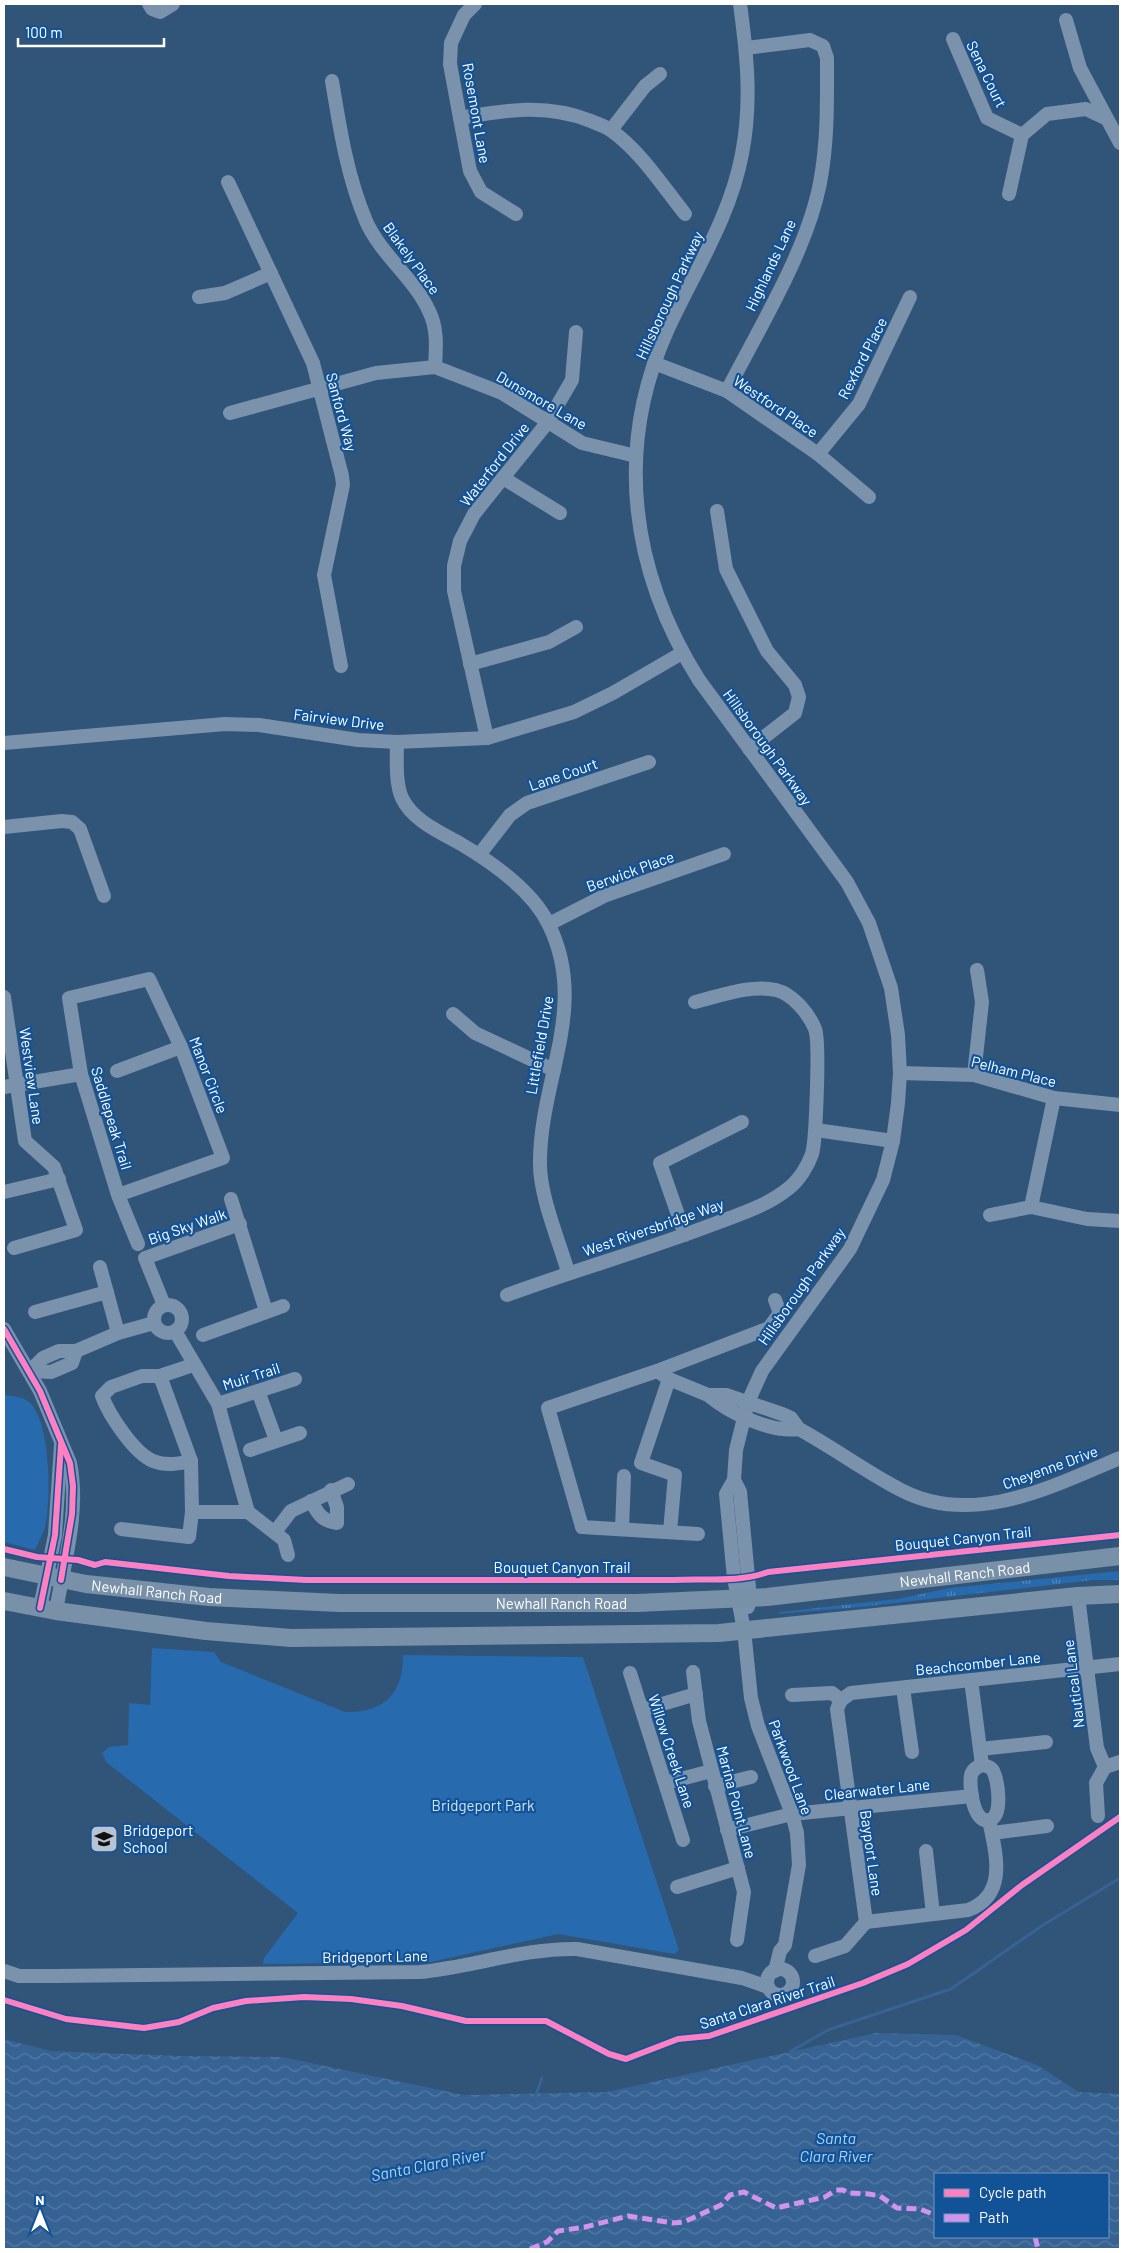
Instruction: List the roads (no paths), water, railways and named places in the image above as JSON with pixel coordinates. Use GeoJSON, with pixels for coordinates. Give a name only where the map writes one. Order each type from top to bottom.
{"type":"FeatureCollection","features":[{"type":"Feature","properties":{"kind":"main road","name":"Newhall Ranch Road"},"geometry":{"type":"LineString","coordinates":[[4,1567],[54,1578],[209,1597],[339,1603],[637,1603],[743,1599],[1120,1556]]}},
{"type":"Feature","properties":{"kind":"main road","name":"Newhall Ranch Road"},"geometry":{"type":"LineString","coordinates":[[4,1601],[206,1631],[292,1638],[690,1633],[744,1630],[1078,1596],[1120,1594]]}},
{"type":"Feature","properties":{"kind":"street"},"geometry":{"type":"LineString","coordinates":[[148,4],[152,9],[160,12],[173,4]]}},
{"type":"Feature","properties":{"kind":"street","name":"Rosemont Lane"},"geometry":{"type":"LineString","coordinates":[[475,4],[464,15],[451,43],[450,64],[470,171],[482,192],[516,214]]}},
{"type":"Feature","properties":{"kind":"street","name":"Hillsborough Parkway"},"geometry":{"type":"LineString","coordinates":[[740,4],[749,82],[748,116],[742,155],[730,199],[716,233],[668,330],[654,363],[646,392],[636,456],[638,516],[643,548],[654,590],[682,653],[749,749],[847,882],[869,924],[891,988],[898,1035],[900,1073],[893,1141],[883,1180],[850,1249],[784,1338],[762,1371],[748,1402],[736,1450],[734,1480],[740,1492],[743,1599]]}},
{"type":"Feature","properties":{"kind":"street"},"geometry":{"type":"LineString","coordinates":[[1066,20],[1080,68],[1120,143]]}},
{"type":"Feature","properties":{"kind":"street","name":"Sena Court"},"geometry":{"type":"LineString","coordinates":[[953,39],[987,118],[1022,135]]}},
{"type":"Feature","properties":{"kind":"street","name":"Highlands Lane"},"geometry":{"type":"LineString","coordinates":[[727,391],[802,242],[820,184],[827,135],[827,58],[823,46],[810,40],[746,48]]}},
{"type":"Feature","properties":{"kind":"street"},"geometry":{"type":"LineString","coordinates":[[611,130],[645,86],[660,74]]}},
{"type":"Feature","properties":{"kind":"street","name":"Blakely Place"},"geometry":{"type":"LineString","coordinates":[[332,81],[347,166],[356,196],[378,243],[430,311],[436,342],[435,367]]}},
{"type":"Feature","properties":{"kind":"street"},"geometry":{"type":"LineString","coordinates":[[460,118],[513,109],[544,109],[571,113],[611,130],[642,159],[685,214]]}},
{"type":"Feature","properties":{"kind":"street"},"geometry":{"type":"LineString","coordinates":[[1009,194],[1022,135],[1047,114],[1086,109],[1107,119]]}},
{"type":"Feature","properties":{"kind":"street","name":"Sanford Way"},"geometry":{"type":"LineString","coordinates":[[228,182],[313,363],[342,476],[343,485],[324,575],[341,666]]}},
{"type":"Feature","properties":{"kind":"street"},"geometry":{"type":"LineString","coordinates":[[199,296],[225,293],[271,273]]}},
{"type":"Feature","properties":{"kind":"street","name":"Rexford Place"},"geometry":{"type":"LineString","coordinates":[[818,454],[859,404],[910,297]]}},
{"type":"Feature","properties":{"kind":"street","name":"Waterford Drive"},"geometry":{"type":"LineString","coordinates":[[487,738],[454,591],[454,566],[460,541],[474,514],[547,422],[572,380],[576,332]]}},
{"type":"Feature","properties":{"kind":"street","name":"Westford Place"},"geometry":{"type":"LineString","coordinates":[[654,363],[727,391],[818,454],[869,497]]}},
{"type":"Feature","properties":{"kind":"street","name":"Dunsmore Lane"},"geometry":{"type":"LineString","coordinates":[[230,413],[376,373],[435,367],[502,392],[582,443],[636,456]]}},
{"type":"Feature","properties":{"kind":"street"},"geometry":{"type":"LineString","coordinates":[[503,478],[560,513]]}},
{"type":"Feature","properties":{"kind":"street"},"geometry":{"type":"LineString","coordinates":[[717,511],[726,569],[767,651],[795,685],[799,697],[795,713],[749,749]]}},
{"type":"Feature","properties":{"kind":"street"},"geometry":{"type":"LineString","coordinates":[[470,664],[548,642],[576,627]]}},
{"type":"Feature","properties":{"kind":"street","name":"Fairview Drive"},"geometry":{"type":"LineString","coordinates":[[4,743],[225,724],[259,724],[358,740],[397,742],[487,738],[574,712],[613,693],[682,653]]}},
{"type":"Feature","properties":{"kind":"street","name":"Littlefield Drive"},"geometry":{"type":"LineString","coordinates":[[397,742],[399,782],[402,798],[422,822],[479,855],[519,885],[549,924],[563,966],[566,1004],[542,1122],[540,1165],[542,1184],[568,1272]]}},
{"type":"Feature","properties":{"kind":"street","name":"Lane Court"},"geometry":{"type":"LineString","coordinates":[[479,855],[510,815],[527,803],[649,762]]}},
{"type":"Feature","properties":{"kind":"street"},"geometry":{"type":"LineString","coordinates":[[4,827],[62,820],[72,822],[80,829],[104,896]]}},
{"type":"Feature","properties":{"kind":"street","name":"Berwick Place"},"geometry":{"type":"LineString","coordinates":[[549,924],[604,896],[724,854]]}},
{"type":"Feature","properties":{"kind":"street"},"geometry":{"type":"LineString","coordinates":[[974,1074],[982,1002],[977,970]]}},
{"type":"Feature","properties":{"kind":"street","name":"Manor Circle"},"geometry":{"type":"LineString","coordinates":[[69,998],[149,979],[181,1047],[223,1158],[118,1195]]}},
{"type":"Feature","properties":{"kind":"street","name":"West Riversbridge Way"},"geometry":{"type":"LineString","coordinates":[[507,1296],[568,1272],[685,1235],[770,1202],[790,1187],[801,1174],[812,1153],[816,1130],[816,1031],[808,1014],[792,999],[777,990],[754,988],[695,1002]]}},
{"type":"Feature","properties":{"kind":"street","name":"Westview Lane"},"geometry":{"type":"LineString","coordinates":[[4,997],[25,1141],[54,1167],[76,1230],[14,1248]]}},
{"type":"Feature","properties":{"kind":"street","name":"Saddlepeak Trail"},"geometry":{"type":"LineString","coordinates":[[69,998],[81,1074],[118,1195],[138,1244]]}},
{"type":"Feature","properties":{"kind":"street"},"geometry":{"type":"LineString","coordinates":[[453,1014],[476,1033],[554,1070]]}},
{"type":"Feature","properties":{"kind":"street"},"geometry":{"type":"LineString","coordinates":[[117,1071],[181,1047]]}},
{"type":"Feature","properties":{"kind":"street","name":"Pelham Place"},"geometry":{"type":"LineString","coordinates":[[900,1073],[974,1074],[1054,1098],[1120,1105]]}},
{"type":"Feature","properties":{"kind":"street"},"geometry":{"type":"LineString","coordinates":[[4,1087],[81,1074]]}},
{"type":"Feature","properties":{"kind":"street"},"geometry":{"type":"LineString","coordinates":[[1031,1207],[1054,1098]]}},
{"type":"Feature","properties":{"kind":"street"},"geometry":{"type":"LineString","coordinates":[[685,1235],[660,1163],[742,1122]]}},
{"type":"Feature","properties":{"kind":"street"},"geometry":{"type":"LineString","coordinates":[[816,1130],[893,1141]]}},
{"type":"Feature","properties":{"kind":"street"},"geometry":{"type":"LineString","coordinates":[[4,1192],[58,1179]]}},
{"type":"Feature","properties":{"kind":"street","name":"Big Sky Walk"},"geometry":{"type":"LineString","coordinates":[[231,1199],[266,1312]]}},
{"type":"Feature","properties":{"kind":"street"},"geometry":{"type":"LineString","coordinates":[[990,1215],[1031,1207],[1086,1219],[1120,1221]]}},
{"type":"Feature","properties":{"kind":"street","name":"Big Sky Walk"},"geometry":{"type":"LineString","coordinates":[[164,1306],[145,1258],[240,1224]]}},
{"type":"Feature","properties":{"kind":"street"},"geometry":{"type":"LineString","coordinates":[[100,1267],[118,1333]]}},
{"type":"Feature","properties":{"kind":"street"},"geometry":{"type":"LineString","coordinates":[[36,1312],[107,1292]]}},
{"type":"Feature","properties":{"kind":"street"},"geometry":{"type":"LineString","coordinates":[[698,1534],[582,1526],[548,1408],[657,1371],[769,1328],[780,1313],[775,1300]]}},
{"type":"Feature","properties":{"kind":"street"},"geometry":{"type":"LineString","coordinates":[[154,1323],[157,1310],[164,1306],[173,1306],[179,1312],[180,1324],[175,1331]]}},
{"type":"Feature","properties":{"kind":"street"},"geometry":{"type":"LineString","coordinates":[[203,1335],[283,1306]]}},
{"type":"Feature","properties":{"kind":"street"},"geometry":{"type":"LineString","coordinates":[[30,1371],[51,1372],[72,1363],[76,1351],[118,1333],[154,1323]]}},
{"type":"Feature","properties":{"kind":"street"},"geometry":{"type":"LineString","coordinates":[[154,1323],[162,1332],[175,1331]]}},
{"type":"Feature","properties":{"kind":"street"},"geometry":{"type":"LineString","coordinates":[[4,1330],[30,1371],[50,1411],[61,1445],[70,1463],[73,1486],[72,1514],[54,1578],[48,1609]]}},
{"type":"Feature","properties":{"kind":"street"},"geometry":{"type":"LineString","coordinates":[[175,1331],[193,1365],[218,1404],[248,1512]]}},
{"type":"Feature","properties":{"kind":"street"},"geometry":{"type":"LineString","coordinates":[[192,1461],[176,1465],[150,1460],[124,1434],[109,1413],[102,1396],[111,1387],[142,1376],[160,1376],[193,1365]]}},
{"type":"Feature","properties":{"kind":"street"},"geometry":{"type":"LineString","coordinates":[[657,1371],[669,1380],[708,1395]]}},
{"type":"Feature","properties":{"kind":"street"},"geometry":{"type":"LineString","coordinates":[[121,1529],[188,1536],[192,1512],[192,1461],[160,1376]]}},
{"type":"Feature","properties":{"kind":"street","name":"Muir Trail"},"geometry":{"type":"LineString","coordinates":[[218,1404],[295,1380]]}},
{"type":"Feature","properties":{"kind":"street"},"geometry":{"type":"LineString","coordinates":[[669,1380],[641,1462],[675,1475],[670,1532]]}},
{"type":"Feature","properties":{"kind":"street"},"geometry":{"type":"LineString","coordinates":[[258,1391],[276,1440]]}},
{"type":"Feature","properties":{"kind":"street","name":"Cheyenne Drive"},"geometry":{"type":"LineString","coordinates":[[708,1395],[726,1395],[791,1418],[799,1429],[902,1491],[938,1502],[1003,1502],[1030,1495],[1120,1458]]}},
{"type":"Feature","properties":{"kind":"street","name":"Cheyenne Drive"},"geometry":{"type":"LineString","coordinates":[[708,1395],[721,1407],[776,1429],[799,1429]]}},
{"type":"Feature","properties":{"kind":"street"},"geometry":{"type":"LineString","coordinates":[[250,1450],[300,1433]]}},
{"type":"Feature","properties":{"kind":"street"},"geometry":{"type":"LineString","coordinates":[[622,1529],[624,1476]]}},
{"type":"Feature","properties":{"kind":"street"},"geometry":{"type":"LineString","coordinates":[[275,1532],[291,1512],[331,1490],[348,1484]]}},
{"type":"Feature","properties":{"kind":"street"},"geometry":{"type":"LineString","coordinates":[[311,1502],[320,1517],[328,1522],[337,1523],[339,1518],[331,1490]]}},
{"type":"Feature","properties":{"kind":"street"},"geometry":{"type":"LineString","coordinates":[[192,1512],[248,1512],[284,1540],[288,1555]]}},
{"type":"Feature","properties":{"kind":"street","name":"Nautical Lane"},"geometry":{"type":"LineString","coordinates":[[1078,1596],[1097,1748],[1105,1767]]}},
{"type":"Feature","properties":{"kind":"street","name":"Parkwood Lane"},"geometry":{"type":"LineString","coordinates":[[743,1599],[744,1630],[751,1698],[758,1726],[792,1814],[797,1833],[799,1865],[785,1945],[780,1952],[775,1976]]}},
{"type":"Feature","properties":{"kind":"street","name":"Beachcomber Lane"},"geometry":{"type":"LineString","coordinates":[[841,1700],[851,1693],[1120,1664]]}},
{"type":"Feature","properties":{"kind":"street","name":"Marina Point Lane"},"geometry":{"type":"LineString","coordinates":[[693,1672],[699,1721],[744,1892],[737,1940]]}},
{"type":"Feature","properties":{"kind":"street","name":"Willow Creek Lane"},"geometry":{"type":"LineString","coordinates":[[630,1673],[683,1840]]}},
{"type":"Feature","properties":{"kind":"street"},"geometry":{"type":"LineString","coordinates":[[971,1680],[982,1764]]}},
{"type":"Feature","properties":{"kind":"street"},"geometry":{"type":"LineString","coordinates":[[903,1688],[912,1752]]}},
{"type":"Feature","properties":{"kind":"street"},"geometry":{"type":"LineString","coordinates":[[792,1695],[832,1693],[841,1700]]}},
{"type":"Feature","properties":{"kind":"street"},"geometry":{"type":"LineString","coordinates":[[642,1710],[696,1694]]}},
{"type":"Feature","properties":{"kind":"street","name":"Bayport Lane"},"geometry":{"type":"LineString","coordinates":[[841,1700],[837,1709],[866,1922]]}},
{"type":"Feature","properties":{"kind":"street"},"geometry":{"type":"LineString","coordinates":[[980,1749],[1046,1742]]}},
{"type":"Feature","properties":{"kind":"street"},"geometry":{"type":"LineString","coordinates":[[1098,1816],[1096,1783],[1105,1767],[1120,1762]]}},
{"type":"Feature","properties":{"kind":"street"},"geometry":{"type":"LineString","coordinates":[[815,1956],[845,1946],[866,1922],[968,1910],[980,1905],[990,1897],[996,1878],[991,1826],[999,1808],[994,1771],[989,1766],[982,1764],[975,1768],[971,1776],[975,1812],[982,1819],[991,1826],[1047,1826]]}},
{"type":"Feature","properties":{"kind":"street"},"geometry":{"type":"LineString","coordinates":[[666,1783],[711,1770]]}},
{"type":"Feature","properties":{"kind":"street"},"geometry":{"type":"LineString","coordinates":[[715,1786],[751,1777]]}},
{"type":"Feature","properties":{"kind":"street","name":"Clearwater Lane"},"geometry":{"type":"LineString","coordinates":[[727,1830],[792,1814],[972,1796]]}},
{"type":"Feature","properties":{"kind":"street"},"geometry":{"type":"LineString","coordinates":[[926,1852],[933,1914]]}},
{"type":"Feature","properties":{"kind":"street"},"geometry":{"type":"LineString","coordinates":[[677,1887],[738,1868]]}},
{"type":"Feature","properties":{"kind":"street","name":"Bridgeport Lane"},"geometry":{"type":"LineString","coordinates":[[4,1971],[19,1976],[420,1972],[448,1969],[525,1952],[577,1949],[742,1978],[775,1976]]}},
{"type":"Feature","properties":{"kind":"water","name":"Santa Clara River"},"geometry":{"type":"Polygon","coordinates":[[[876,2033],[956,2035],[1037,2065],[1079,2092],[1120,2094],[1120,2249],[4,2249],[4,2039],[51,2051],[180,2056],[282,2057],[464,2095],[607,2092],[876,2033]]]}},
{"type":"Feature","properties":{"kind":"waterway"},"geometry":{"type":"LineString","coordinates":[[791,2051],[828,2030],[951,1989],[1040,1927],[1120,1878]]}},
{"type":"Feature","properties":{"kind":"waterway"},"geometry":{"type":"LineString","coordinates":[[535,2097],[542,2078]]}},
{"type":"Feature","properties":{"kind":"place","name":"Bridgeport School"},"geometry":{"type":"Point","coordinates":[104,1839]}},
{"type":"Feature","properties":{"kind":"park label","name":"Bridgeport Park"},"geometry":{"type":"Point","coordinates":[483,1805]}}]}
